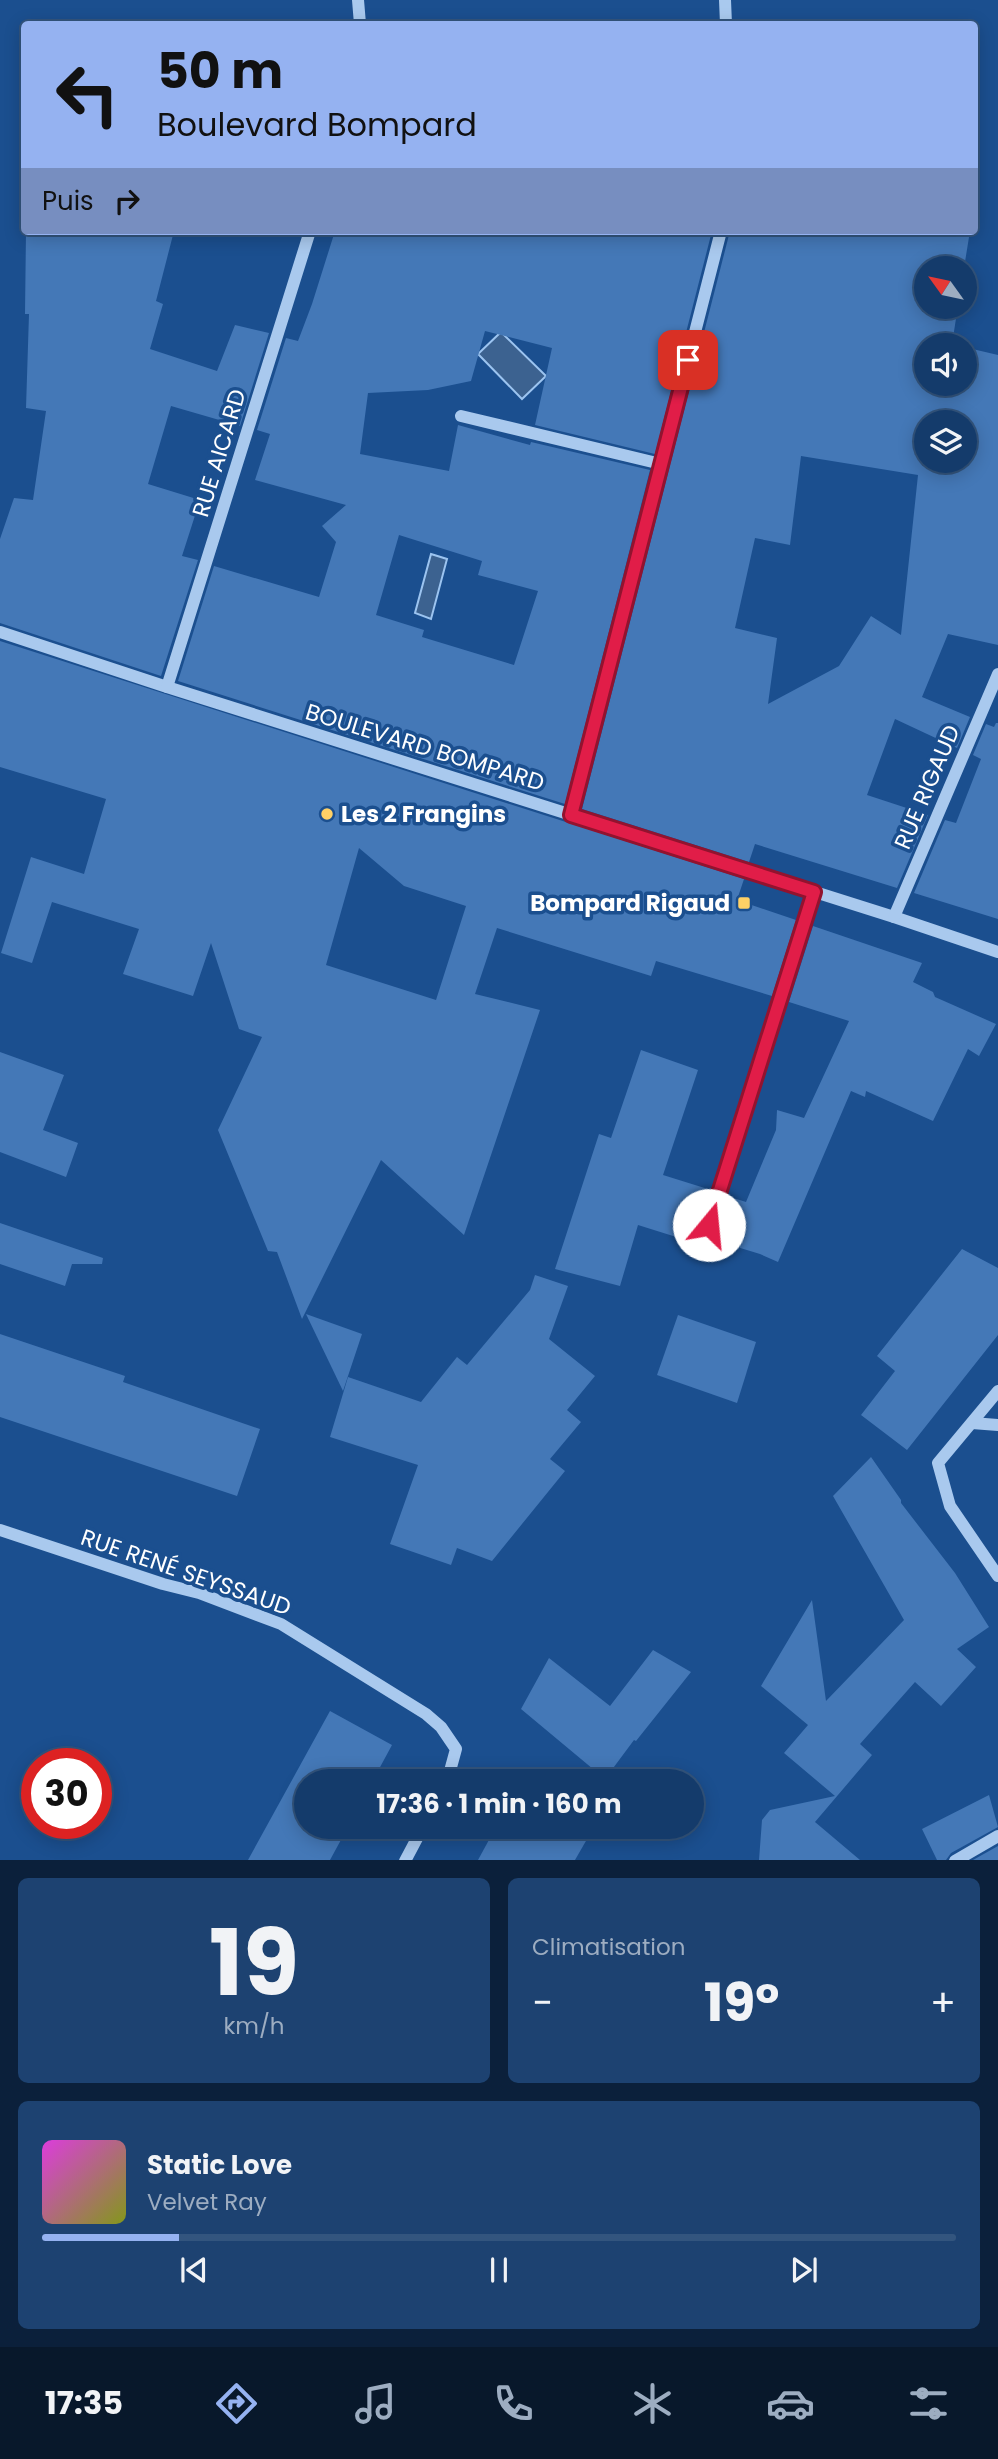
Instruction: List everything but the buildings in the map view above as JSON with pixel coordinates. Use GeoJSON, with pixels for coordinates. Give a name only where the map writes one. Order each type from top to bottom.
{"type":"FeatureCollection","features":[{"type":"Feature","properties":{"kind":"street"},"geometry":{"type":"LineString","coordinates":[[358,0],[360,21]]}},
{"type":"Feature","properties":{"kind":"street"},"geometry":{"type":"LineString","coordinates":[[725,0],[726,21]]}},
{"type":"Feature","properties":{"kind":"street","name":"RUE AICARD"},"geometry":{"type":"LineString","coordinates":[[167,687],[309,235]]}},
{"type":"Feature","properties":{"kind":"street"},"geometry":{"type":"LineString","coordinates":[[571,815],[720,235]]}},
{"type":"Feature","properties":{"kind":"street"},"geometry":{"type":"LineString","coordinates":[[461,416],[662,464]]}},
{"type":"Feature","properties":{"kind":"street","name":"BOULEVARD BOMPARD"},"geometry":{"type":"LineString","coordinates":[[0,632],[998,952]]}},
{"type":"Feature","properties":{"kind":"street","name":"RUE RIGAUD"},"geometry":{"type":"LineString","coordinates":[[894,917],[998,674]]}},
{"type":"Feature","properties":{"kind":"street"},"geometry":{"type":"LineString","coordinates":[[709,1225],[814,892]]}},
{"type":"Feature","properties":{"kind":"street"},"geometry":{"type":"LineString","coordinates":[[998,1391],[938,1463],[950,1506],[998,1576]]}},
{"type":"Feature","properties":{"kind":"street"},"geometry":{"type":"LineString","coordinates":[[972,1423],[998,1425]]}},
{"type":"Feature","properties":{"kind":"street","name":"RUE RENÉ SEYSSAUD"},"geometry":{"type":"LineString","coordinates":[[0,1530],[198,1593],[281,1624],[426,1714],[441,1727],[456,1749],[451,1769]]}},
{"type":"Feature","properties":{"kind":"street"},"geometry":{"type":"LineString","coordinates":[[955,1860],[998,1836]]}},
{"type":"Feature","properties":{"kind":"street"},"geometry":{"type":"LineString","coordinates":[[405,1860],[416,1839]]}},
{"type":"Feature","properties":{"kind":"water"},"geometry":{"type":"Polygon","coordinates":[[[501,332],[546,376],[522,399],[478,354],[501,332]]]}},
{"type":"Feature","properties":{"kind":"water"},"geometry":{"type":"Polygon","coordinates":[[[431,554],[447,559],[431,619],[415,613],[431,554]]]}},
{"type":"Feature","properties":{"kind":"place","name":"Les 2 Frangins"},"geometry":{"type":"Point","coordinates":[327,814]}},
{"type":"Feature","properties":{"kind":"place","name":"Bompard Rigaud"},"geometry":{"type":"Point","coordinates":[744,903]}},
{"type":"Feature","properties":{"kind":"route"},"geometry":{"type":"LineString","coordinates":[[688,360],[571,815],[814,892],[709,1225]]}}]}
